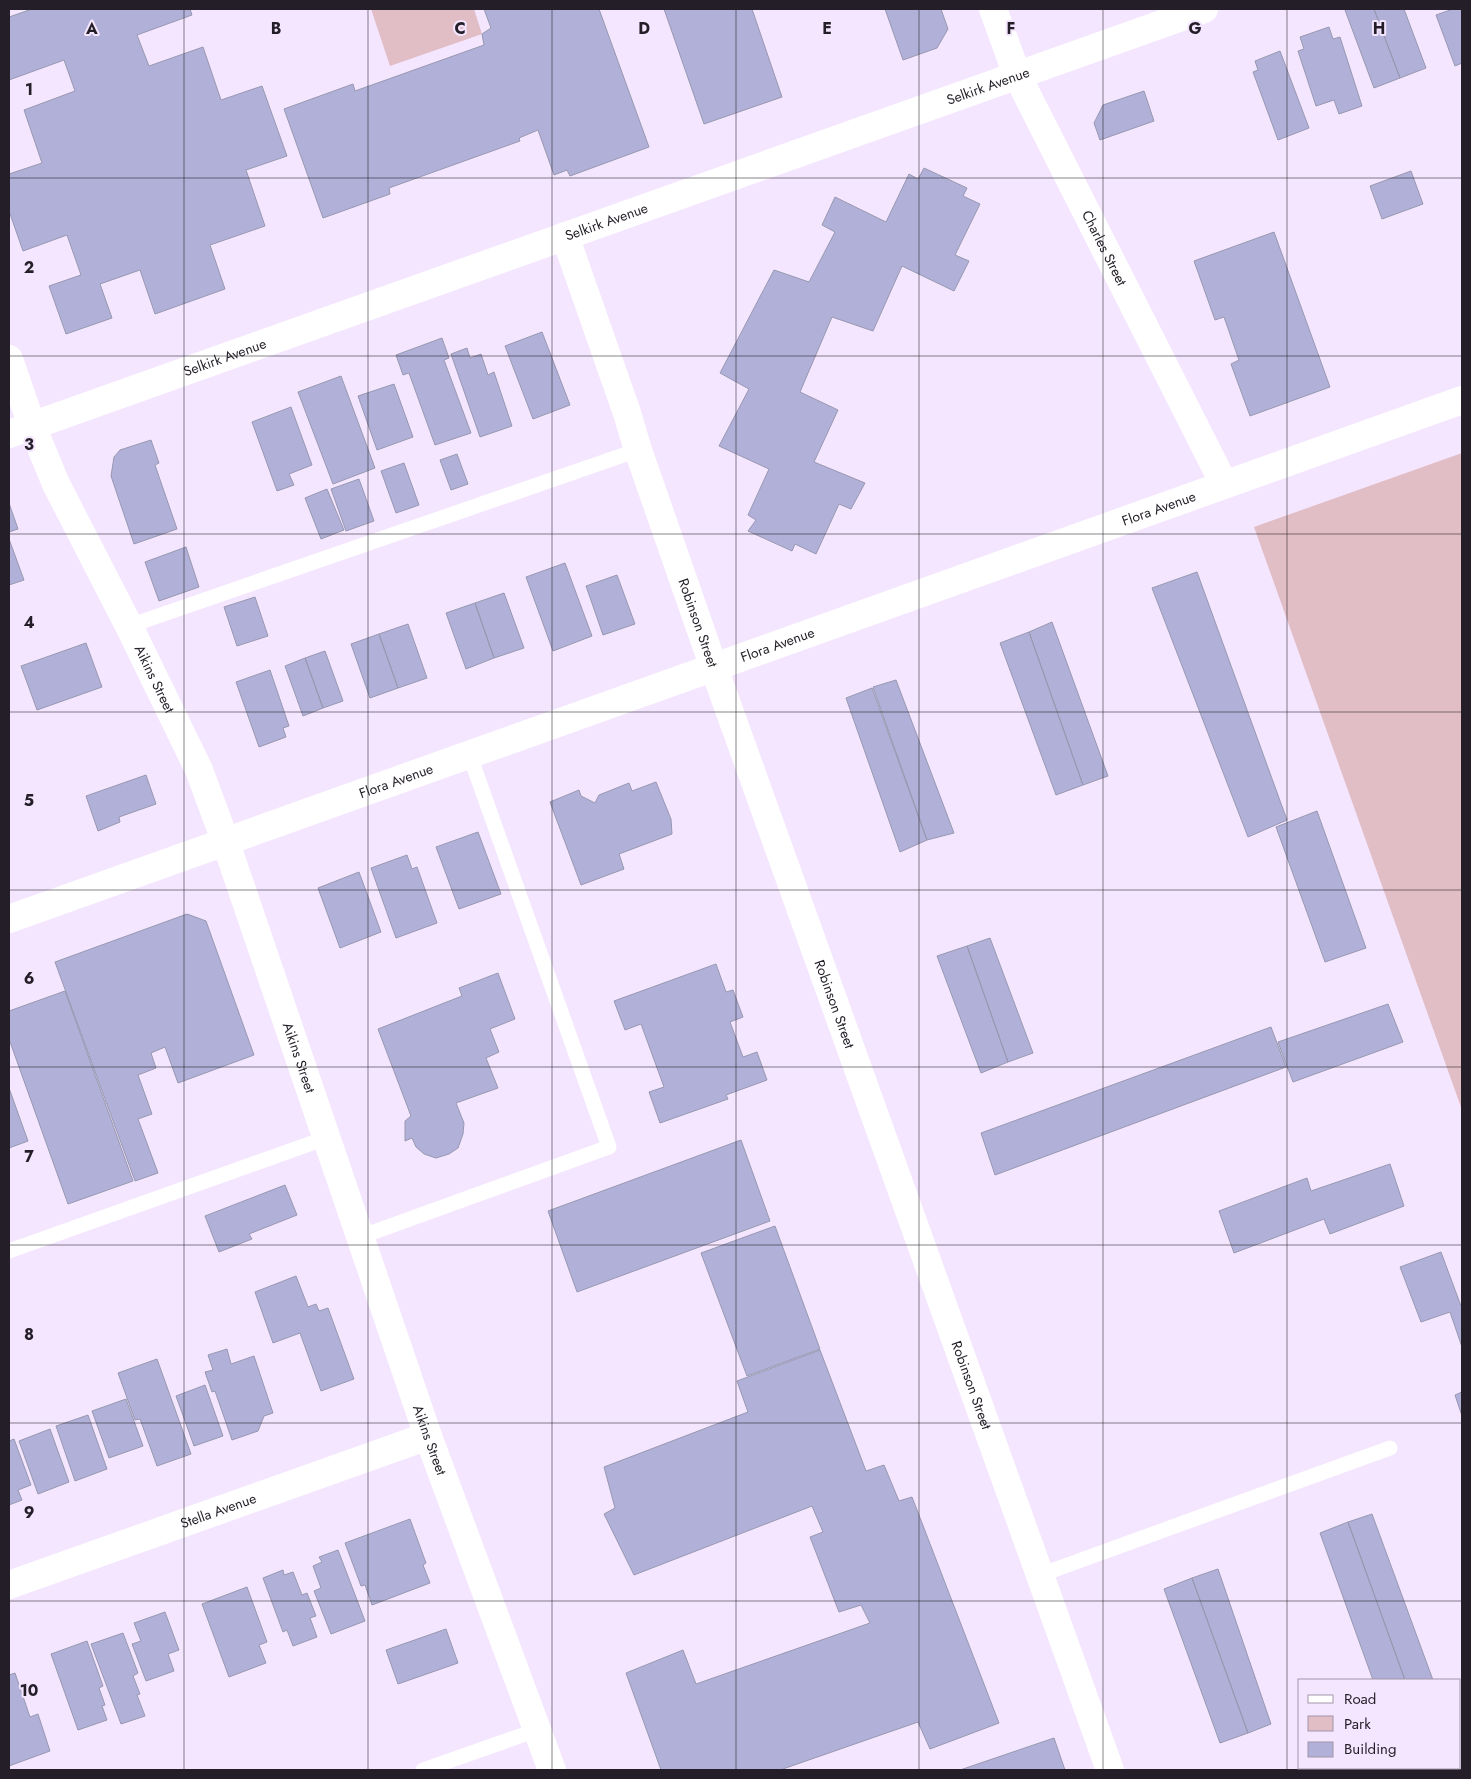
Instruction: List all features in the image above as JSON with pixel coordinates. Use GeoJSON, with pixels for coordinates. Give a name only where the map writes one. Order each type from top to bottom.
{"type":"FeatureCollection","features":[{"type":"Feature","properties":{"kind":"street","name":"Charles Street"},"geometry":{"type":"LineString","coordinates":[[993,9],[1017,75],[1224,484]]}},
{"type":"Feature","properties":{"kind":"street","name":"Selkirk Avenue"},"geometry":{"type":"LineString","coordinates":[[20,430],[1204,9]]}},
{"type":"Feature","properties":{"kind":"street","name":"Robinson Street"},"geometry":{"type":"LineString","coordinates":[[565,236],[714,668],[1110,1770]]}},
{"type":"Feature","properties":{"kind":"street","name":"Aikins Street"},"geometry":{"type":"LineString","coordinates":[[9,359],[20,430],[56,484],[129,626],[199,770],[226,842],[428,1436],[552,1770]]}},
{"type":"Feature","properties":{"kind":"street","name":"Flora Avenue"},"geometry":{"type":"LineString","coordinates":[[9,919],[470,756],[1462,400]]}},
{"type":"Feature","properties":{"kind":"street","name":"Stella Avenue"},"geometry":{"type":"LineString","coordinates":[[9,1585],[428,1436]]}},
{"type":"Feature","properties":{"kind":"lane"},"geometry":{"type":"LineString","coordinates":[[129,626],[638,450]]}},
{"type":"Feature","properties":{"kind":"lane"},"geometry":{"type":"LineString","coordinates":[[360,1237],[609,1147],[470,756]]}},
{"type":"Feature","properties":{"kind":"lane"},"geometry":{"type":"LineString","coordinates":[[9,1251],[326,1138]]}},
{"type":"Feature","properties":{"kind":"lane"},"geometry":{"type":"LineString","coordinates":[[1040,1576],[1390,1448]]}},
{"type":"Feature","properties":{"kind":"lane"},"geometry":{"type":"LineString","coordinates":[[424,1770],[537,1730]]}},
{"type":"Feature","properties":{"kind":"green space"},"geometry":{"type":"Polygon","coordinates":[[[371,9],[474,9],[482,34],[390,66],[371,9]]]}},
{"type":"Feature","properties":{"kind":"green space"},"geometry":{"type":"Polygon","coordinates":[[[1462,453],[1462,1110],[1254,527],[1462,453]]]}},
{"type":"Feature","properties":{"kind":"building"},"geometry":{"type":"Polygon","coordinates":[[[32,9],[190,9],[192,15],[137,35],[149,66],[203,47],[221,100],[262,86],[287,156],[246,170],[265,226],[210,245],[225,289],[155,314],[140,270],[100,284],[112,318],[66,334],[49,286],[81,275],[67,235],[23,251],[9,211],[9,174],[42,163],[24,110],[75,91],[64,60],[9,80],[9,17],[32,9]]]}},
{"type":"Feature","properties":{"kind":"building"},"geometry":{"type":"Polygon","coordinates":[[[484,9],[599,9],[649,147],[570,176],[567,170],[554,175],[538,130],[519,138],[520,141],[389,188],[390,194],[323,218],[284,109],[353,84],[355,91],[484,45],[482,34],[491,28],[484,9]]]}},
{"type":"Feature","properties":{"kind":"building"},"geometry":{"type":"Polygon","coordinates":[[[664,9],[752,9],[782,97],[704,124],[664,9]]]}},
{"type":"Feature","properties":{"kind":"building"},"geometry":{"type":"Polygon","coordinates":[[[885,9],[941,9],[948,29],[937,48],[903,60],[885,9]]]}},
{"type":"Feature","properties":{"kind":"building"},"geometry":{"type":"Polygon","coordinates":[[[1374,9],[1400,78],[1374,88],[1345,10],[1374,9]]]}},
{"type":"Feature","properties":{"kind":"building"},"geometry":{"type":"Polygon","coordinates":[[[1374,9],[1404,9],[1426,68],[1400,78],[1374,9]]]}},
{"type":"Feature","properties":{"kind":"building"},"geometry":{"type":"Polygon","coordinates":[[[1453,9],[1462,9],[1462,63],[1455,66],[1436,15],[1453,9]]]}},
{"type":"Feature","properties":{"kind":"building"},"geometry":{"type":"Polygon","coordinates":[[[1329,27],[1333,39],[1340,37],[1362,106],[1339,114],[1334,100],[1316,106],[1298,51],[1304,49],[1300,37],[1329,27]]]}},
{"type":"Feature","properties":{"kind":"building"},"geometry":{"type":"Polygon","coordinates":[[[1280,51],[1309,128],[1278,140],[1253,72],[1258,70],[1255,61],[1280,51]]]}},
{"type":"Feature","properties":{"kind":"building"},"geometry":{"type":"Polygon","coordinates":[[[1144,91],[1154,121],[1100,140],[1094,123],[1103,105],[1144,91]]]}},
{"type":"Feature","properties":{"kind":"building"},"geometry":{"type":"Polygon","coordinates":[[[924,168],[967,188],[963,196],[980,204],[955,255],[969,261],[954,291],[902,266],[873,331],[832,317],[800,392],[838,410],[814,462],[865,483],[851,509],[839,504],[816,554],[795,544],[792,551],[748,531],[756,520],[748,515],[769,469],[719,446],[749,389],[720,373],[774,270],[809,282],[835,232],[822,225],[835,197],[886,222],[909,174],[918,179],[924,168]]]}},
{"type":"Feature","properties":{"kind":"building"},"geometry":{"type":"Polygon","coordinates":[[[1411,171],[1423,204],[1382,219],[1370,186],[1411,171]]]}},
{"type":"Feature","properties":{"kind":"building"},"geometry":{"type":"Polygon","coordinates":[[[1274,232],[1330,387],[1250,416],[1231,364],[1239,360],[1224,317],[1215,320],[1194,261],[1274,232]]]}},
{"type":"Feature","properties":{"kind":"building"},"geometry":{"type":"Polygon","coordinates":[[[542,332],[570,405],[533,419],[505,346],[542,332]]]}},
{"type":"Feature","properties":{"kind":"building"},"geometry":{"type":"Polygon","coordinates":[[[442,338],[449,358],[444,360],[471,433],[435,445],[409,373],[403,375],[396,355],[442,338]]]}},
{"type":"Feature","properties":{"kind":"building"},"geometry":{"type":"Polygon","coordinates":[[[467,348],[470,358],[481,354],[488,375],[494,372],[512,426],[480,437],[451,354],[467,348]]]}},
{"type":"Feature","properties":{"kind":"building"},"geometry":{"type":"Polygon","coordinates":[[[341,376],[375,468],[333,484],[298,392],[341,376]]]}},
{"type":"Feature","properties":{"kind":"building"},"geometry":{"type":"Polygon","coordinates":[[[394,384],[413,437],[377,450],[358,396],[394,384]]]}},
{"type":"Feature","properties":{"kind":"building"},"geometry":{"type":"Polygon","coordinates":[[[291,407],[312,465],[289,474],[294,485],[277,491],[252,422],[291,407]]]}},
{"type":"Feature","properties":{"kind":"building"},"geometry":{"type":"Polygon","coordinates":[[[151,440],[159,463],[155,465],[177,529],[134,544],[111,476],[114,457],[120,450],[151,440]]]}},
{"type":"Feature","properties":{"kind":"building"},"geometry":{"type":"Polygon","coordinates":[[[457,454],[468,484],[451,490],[440,460],[457,454]]]}},
{"type":"Feature","properties":{"kind":"building"},"geometry":{"type":"Polygon","coordinates":[[[404,463],[419,505],[396,513],[381,471],[404,463]]]}},
{"type":"Feature","properties":{"kind":"building"},"geometry":{"type":"Polygon","coordinates":[[[359,479],[374,521],[346,531],[331,489],[359,479]]]}},
{"type":"Feature","properties":{"kind":"building"},"geometry":{"type":"Polygon","coordinates":[[[327,489],[344,530],[321,539],[305,498],[327,489]]]}},
{"type":"Feature","properties":{"kind":"building"},"geometry":{"type":"Polygon","coordinates":[[[9,503],[18,529],[9,532],[9,503]]]}},
{"type":"Feature","properties":{"kind":"building"},"geometry":{"type":"Polygon","coordinates":[[[9,539],[24,580],[9,585],[9,539]]]}},
{"type":"Feature","properties":{"kind":"building"},"geometry":{"type":"Polygon","coordinates":[[[186,547],[199,587],[159,601],[145,562],[186,547]]]}},
{"type":"Feature","properties":{"kind":"building"},"geometry":{"type":"Polygon","coordinates":[[[565,563],[592,636],[553,651],[526,577],[565,563]]]}},
{"type":"Feature","properties":{"kind":"building"},"geometry":{"type":"Polygon","coordinates":[[[1197,572],[1287,820],[1248,837],[1152,588],[1197,572]]]}},
{"type":"Feature","properties":{"kind":"building"},"geometry":{"type":"Polygon","coordinates":[[[617,575],[635,624],[603,635],[586,586],[617,575]]]}},
{"type":"Feature","properties":{"kind":"building"},"geometry":{"type":"Polygon","coordinates":[[[504,593],[524,648],[494,658],[475,603],[504,593]]]}},
{"type":"Feature","properties":{"kind":"building"},"geometry":{"type":"Polygon","coordinates":[[[255,597],[268,636],[237,646],[224,607],[255,597]]]}},
{"type":"Feature","properties":{"kind":"building"},"geometry":{"type":"Polygon","coordinates":[[[475,603],[494,658],[466,669],[446,613],[475,603]]]}},
{"type":"Feature","properties":{"kind":"building"},"geometry":{"type":"Polygon","coordinates":[[[1052,622],[1108,776],[1083,785],[1029,632],[1052,622]]]}},
{"type":"Feature","properties":{"kind":"building"},"geometry":{"type":"Polygon","coordinates":[[[408,624],[427,678],[398,688],[379,634],[408,624]]]}},
{"type":"Feature","properties":{"kind":"building"},"geometry":{"type":"Polygon","coordinates":[[[1029,632],[1083,785],[1056,795],[1000,643],[1029,632]]]}},
{"type":"Feature","properties":{"kind":"building"},"geometry":{"type":"Polygon","coordinates":[[[379,634],[398,688],[370,698],[351,644],[379,634]]]}},
{"type":"Feature","properties":{"kind":"building"},"geometry":{"type":"Polygon","coordinates":[[[86,643],[102,687],[37,710],[21,666],[86,643]]]}},
{"type":"Feature","properties":{"kind":"building"},"geometry":{"type":"Polygon","coordinates":[[[325,651],[343,701],[323,708],[305,658],[325,651]]]}},
{"type":"Feature","properties":{"kind":"building"},"geometry":{"type":"Polygon","coordinates":[[[305,658],[323,708],[303,716],[285,666],[305,658]]]}},
{"type":"Feature","properties":{"kind":"building"},"geometry":{"type":"Polygon","coordinates":[[[270,670],[289,726],[283,728],[286,737],[259,747],[236,682],[270,670]]]}},
{"type":"Feature","properties":{"kind":"building"},"geometry":{"type":"Polygon","coordinates":[[[896,680],[954,833],[927,840],[873,687],[896,680]]]}},
{"type":"Feature","properties":{"kind":"building"},"geometry":{"type":"Polygon","coordinates":[[[872,688],[927,840],[900,852],[846,698],[872,688]]]}},
{"type":"Feature","properties":{"kind":"building"},"geometry":{"type":"Polygon","coordinates":[[[146,775],[156,804],[119,817],[120,822],[98,831],[86,796],[146,775]]]}},
{"type":"Feature","properties":{"kind":"building"},"geometry":{"type":"Polygon","coordinates":[[[656,782],[671,819],[672,834],[619,854],[624,869],[581,885],[550,802],[579,790],[581,796],[595,803],[599,795],[629,783],[632,791],[656,782]]]}},
{"type":"Feature","properties":{"kind":"building"},"geometry":{"type":"Polygon","coordinates":[[[1317,811],[1366,948],[1325,962],[1276,827],[1317,811]]]}},
{"type":"Feature","properties":{"kind":"building"},"geometry":{"type":"Polygon","coordinates":[[[478,832],[501,894],[459,909],[436,847],[478,832]]]}},
{"type":"Feature","properties":{"kind":"building"},"geometry":{"type":"Polygon","coordinates":[[[407,855],[412,869],[417,867],[437,923],[396,938],[371,868],[407,855]]]}},
{"type":"Feature","properties":{"kind":"building"},"geometry":{"type":"Polygon","coordinates":[[[359,872],[381,932],[340,948],[318,888],[359,872]]]}},
{"type":"Feature","properties":{"kind":"building"},"geometry":{"type":"Polygon","coordinates":[[[187,914],[206,921],[254,1055],[178,1083],[165,1047],[151,1053],[156,1068],[138,1075],[152,1114],[138,1119],[158,1173],[135,1181],[55,962],[187,914]]]}},
{"type":"Feature","properties":{"kind":"building"},"geometry":{"type":"Polygon","coordinates":[[[990,938],[1033,1053],[1008,1062],[967,946],[990,938]]]}},
{"type":"Feature","properties":{"kind":"building"},"geometry":{"type":"Polygon","coordinates":[[[967,946],[1008,1062],[981,1073],[937,956],[967,946]]]}},
{"type":"Feature","properties":{"kind":"building"},"geometry":{"type":"Polygon","coordinates":[[[716,964],[726,992],[733,990],[743,1017],[730,1022],[743,1057],[757,1052],[767,1080],[726,1095],[728,1099],[660,1123],[649,1092],[664,1087],[641,1024],[625,1030],[614,1001],[716,964]]]}},
{"type":"Feature","properties":{"kind":"building"},"geometry":{"type":"Polygon","coordinates":[[[498,973],[515,1019],[490,1029],[499,1052],[486,1058],[498,1088],[456,1103],[464,1123],[463,1134],[458,1148],[449,1154],[436,1158],[424,1154],[416,1147],[412,1138],[405,1141],[405,1121],[411,1116],[378,1029],[462,996],[459,988],[498,973]]]}},
{"type":"Feature","properties":{"kind":"building"},"geometry":{"type":"Polygon","coordinates":[[[65,991],[133,1181],[68,1204],[9,1039],[9,1011],[65,991]]]}},
{"type":"Feature","properties":{"kind":"building"},"geometry":{"type":"Polygon","coordinates":[[[1388,1004],[1403,1042],[1293,1082],[1278,1042],[1388,1004]]]}},
{"type":"Feature","properties":{"kind":"building"},"geometry":{"type":"Polygon","coordinates":[[[1271,1027],[1286,1067],[995,1175],[981,1133],[1271,1027]]]}},
{"type":"Feature","properties":{"kind":"building"},"geometry":{"type":"Polygon","coordinates":[[[9,1088],[28,1141],[9,1148],[9,1088]]]}},
{"type":"Feature","properties":{"kind":"building"},"geometry":{"type":"Polygon","coordinates":[[[741,1140],[770,1221],[577,1292],[548,1211],[741,1140]]]}},
{"type":"Feature","properties":{"kind":"building"},"geometry":{"type":"Polygon","coordinates":[[[1390,1164],[1404,1206],[1330,1234],[1324,1219],[1234,1253],[1219,1211],[1307,1178],[1311,1191],[1390,1164]]]}},
{"type":"Feature","properties":{"kind":"building"},"geometry":{"type":"Polygon","coordinates":[[[285,1185],[297,1215],[249,1234],[252,1239],[219,1252],[205,1216],[285,1185]]]}},
{"type":"Feature","properties":{"kind":"building"},"geometry":{"type":"Polygon","coordinates":[[[775,1226],[820,1349],[747,1376],[701,1253],[775,1226]]]}},
{"type":"Feature","properties":{"kind":"building"},"geometry":{"type":"Polygon","coordinates":[[[1441,1252],[1462,1306],[1462,1347],[1450,1312],[1421,1322],[1400,1267],[1441,1252]]]}},
{"type":"Feature","properties":{"kind":"building"},"geometry":{"type":"Polygon","coordinates":[[[296,1276],[308,1307],[316,1304],[319,1311],[328,1308],[354,1379],[321,1391],[300,1333],[273,1343],[255,1292],[296,1276]]]}},
{"type":"Feature","properties":{"kind":"building"},"geometry":{"type":"Polygon","coordinates":[[[227,1349],[231,1364],[254,1356],[273,1413],[264,1416],[258,1431],[232,1440],[215,1391],[212,1392],[205,1372],[213,1370],[208,1355],[227,1349]]]}},
{"type":"Feature","properties":{"kind":"building"},"geometry":{"type":"Polygon","coordinates":[[[820,1350],[866,1471],[884,1465],[899,1501],[912,1497],[999,1723],[930,1749],[918,1722],[780,1770],[661,1770],[626,1673],[683,1650],[696,1684],[870,1623],[861,1605],[839,1612],[810,1537],[823,1532],[812,1506],[634,1575],[604,1514],[615,1508],[604,1467],[748,1412],[737,1381],[820,1350]]]}},
{"type":"Feature","properties":{"kind":"building"},"geometry":{"type":"Polygon","coordinates":[[[157,1359],[191,1454],[157,1466],[140,1419],[135,1420],[118,1373],[157,1359]]]}},
{"type":"Feature","properties":{"kind":"building"},"geometry":{"type":"Polygon","coordinates":[[[205,1385],[223,1436],[194,1446],[176,1396],[205,1385]]]}},
{"type":"Feature","properties":{"kind":"building"},"geometry":{"type":"Polygon","coordinates":[[[1462,1392],[1462,1416],[1455,1395],[1462,1392]]]}},
{"type":"Feature","properties":{"kind":"building"},"geometry":{"type":"Polygon","coordinates":[[[126,1399],[143,1446],[109,1458],[92,1411],[126,1399]]]}},
{"type":"Feature","properties":{"kind":"building"},"geometry":{"type":"Polygon","coordinates":[[[88,1415],[107,1469],[75,1481],[56,1426],[88,1415]]]}},
{"type":"Feature","properties":{"kind":"building"},"geometry":{"type":"Polygon","coordinates":[[[50,1429],[69,1482],[38,1494],[19,1441],[50,1429]]]}},
{"type":"Feature","properties":{"kind":"building"},"geometry":{"type":"Polygon","coordinates":[[[14,1439],[31,1485],[18,1490],[22,1500],[9,1505],[9,1441],[14,1439]]]}},
{"type":"Feature","properties":{"kind":"building"},"geometry":{"type":"Polygon","coordinates":[[[1372,1514],[1433,1679],[1405,1679],[1348,1522],[1372,1514]]]}},
{"type":"Feature","properties":{"kind":"building"},"geometry":{"type":"Polygon","coordinates":[[[410,1519],[426,1563],[423,1565],[430,1583],[372,1605],[365,1585],[361,1586],[345,1543],[410,1519]]]}},
{"type":"Feature","properties":{"kind":"building"},"geometry":{"type":"Polygon","coordinates":[[[1348,1522],[1405,1679],[1373,1679],[1320,1533],[1348,1522]]]}},
{"type":"Feature","properties":{"kind":"building"},"geometry":{"type":"Polygon","coordinates":[[[338,1550],[365,1621],[331,1634],[314,1591],[321,1588],[313,1566],[322,1562],[319,1557],[338,1550]]]}},
{"type":"Feature","properties":{"kind":"building"},"geometry":{"type":"Polygon","coordinates":[[[1218,1569],[1271,1724],[1248,1733],[1192,1578],[1218,1569]]]}},
{"type":"Feature","properties":{"kind":"building"},"geometry":{"type":"Polygon","coordinates":[[[283,1570],[284,1575],[293,1572],[302,1595],[307,1593],[316,1616],[310,1618],[317,1637],[293,1646],[287,1630],[283,1632],[263,1578],[283,1570]]]}},
{"type":"Feature","properties":{"kind":"building"},"geometry":{"type":"Polygon","coordinates":[[[1192,1578],[1248,1733],[1220,1743],[1164,1589],[1192,1578]]]}},
{"type":"Feature","properties":{"kind":"building"},"geometry":{"type":"Polygon","coordinates":[[[247,1587],[267,1642],[259,1645],[266,1663],[229,1677],[202,1604],[247,1587]]]}},
{"type":"Feature","properties":{"kind":"building"},"geometry":{"type":"Polygon","coordinates":[[[165,1612],[179,1650],[168,1654],[174,1671],[146,1681],[132,1644],[141,1641],[134,1623],[165,1612]]]}},
{"type":"Feature","properties":{"kind":"building"},"geometry":{"type":"Polygon","coordinates":[[[446,1629],[458,1663],[398,1684],[386,1650],[446,1629]]]}},
{"type":"Feature","properties":{"kind":"building"},"geometry":{"type":"Polygon","coordinates":[[[123,1633],[138,1673],[133,1676],[140,1694],[137,1695],[145,1716],[121,1724],[91,1644],[123,1633]]]}},
{"type":"Feature","properties":{"kind":"building"},"geometry":{"type":"Polygon","coordinates":[[[87,1641],[103,1686],[99,1688],[105,1705],[102,1706],[107,1720],[78,1730],[51,1654],[87,1641]]]}},
{"type":"Feature","properties":{"kind":"building"},"geometry":{"type":"Polygon","coordinates":[[[15,1673],[30,1717],[38,1714],[50,1751],[9,1766],[9,1675],[15,1673]]]}},
{"type":"Feature","properties":{"kind":"building"},"geometry":{"type":"Polygon","coordinates":[[[1054,1738],[1065,1770],[960,1770],[1054,1738]]]}}]}
